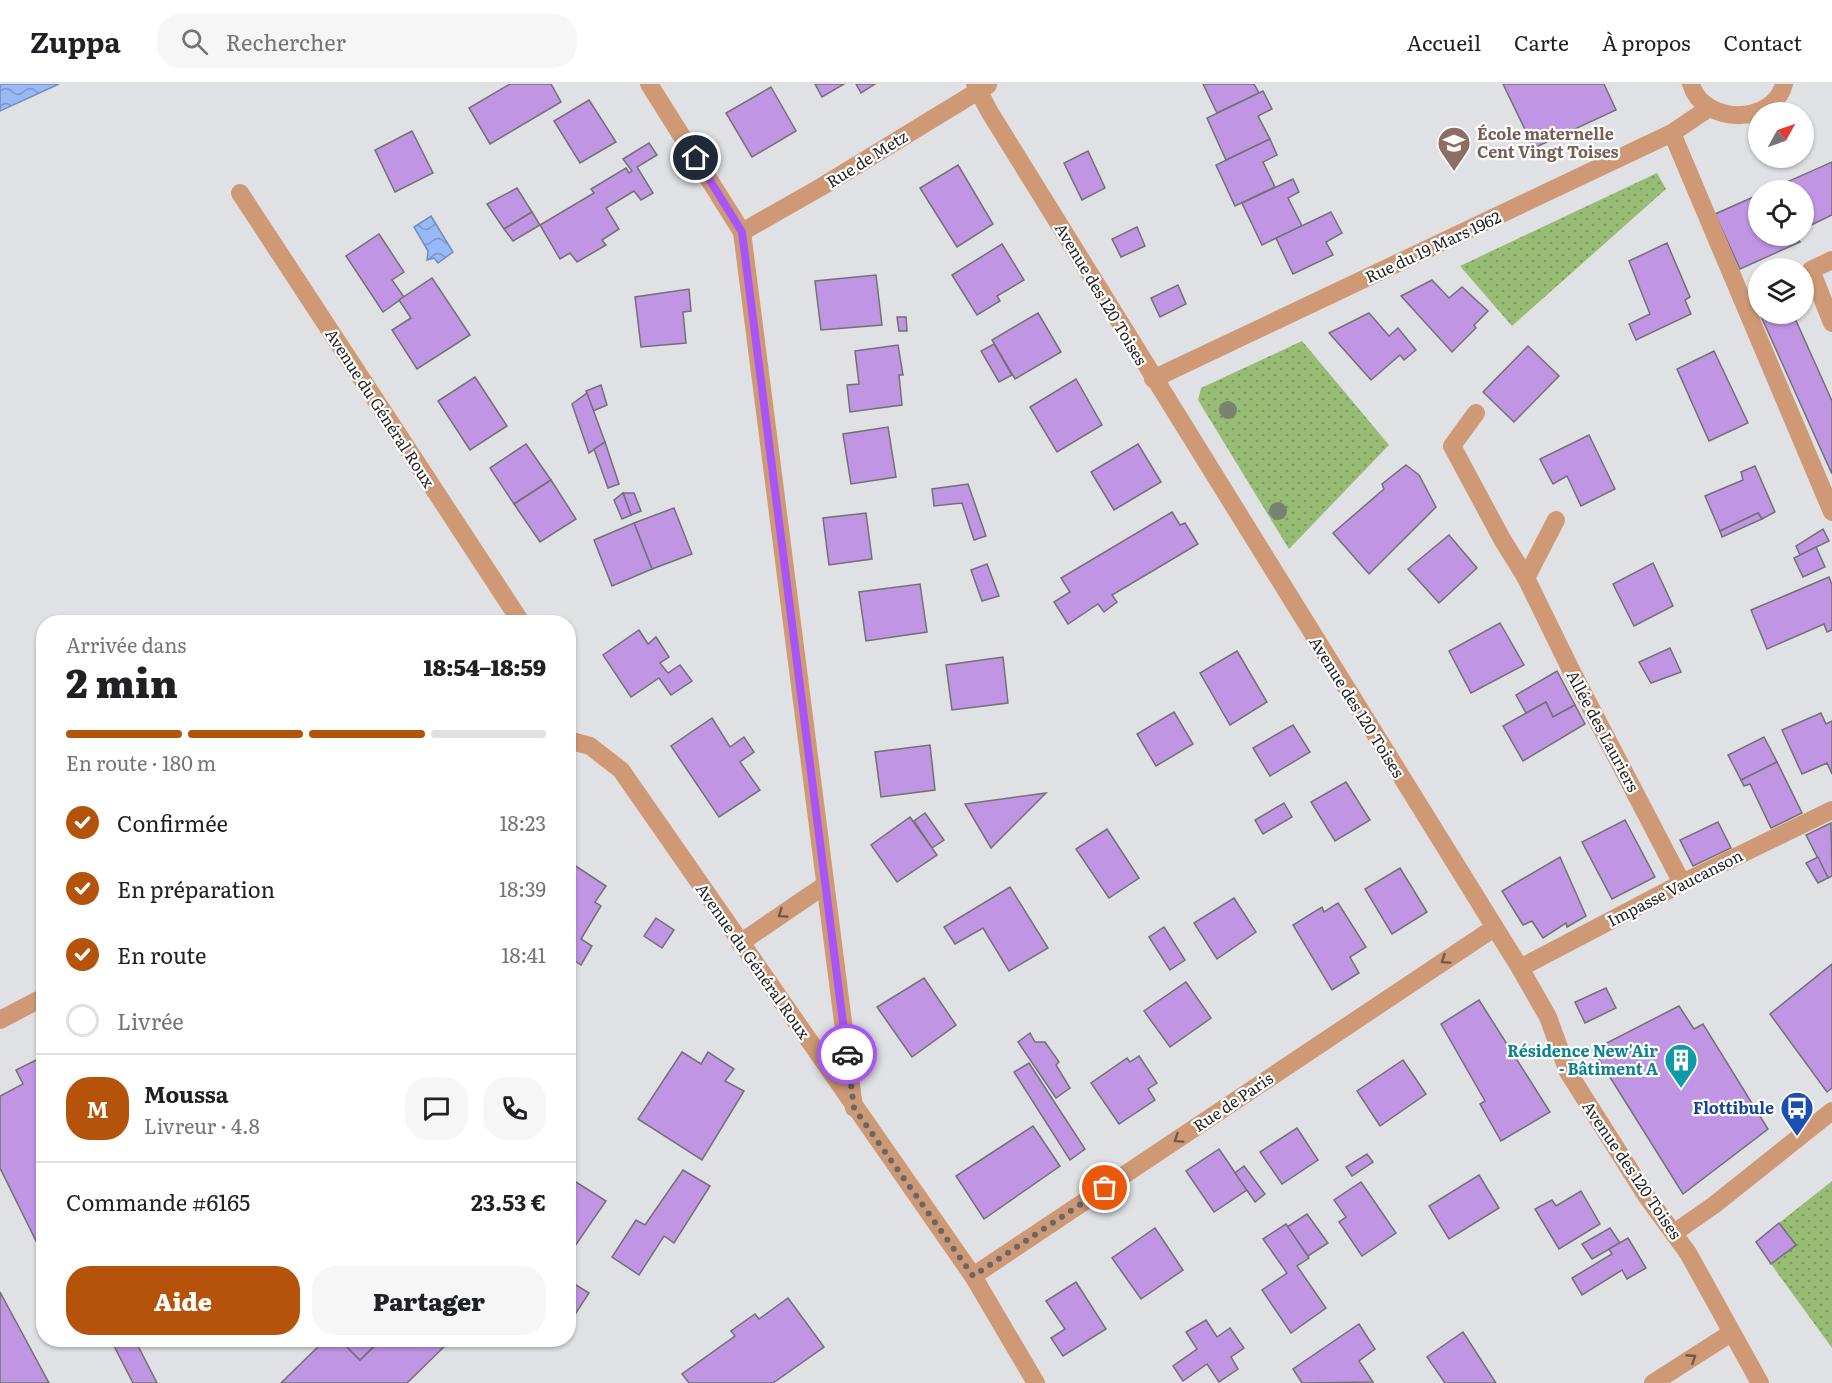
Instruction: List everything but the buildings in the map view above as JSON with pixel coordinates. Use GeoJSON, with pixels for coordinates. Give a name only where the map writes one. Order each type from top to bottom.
{"type":"FeatureCollection","features":[{"type":"Feature","properties":{"kind":"street"},"geometry":{"type":"LineString","coordinates":[[649,84],[742,232],[854,1108]]}},
{"type":"Feature","properties":{"kind":"street"},"geometry":{"type":"LineString","coordinates":[[1691,84],[1709,108],[1735,117],[1762,111],[1781,92],[1784,84]]}},
{"type":"Feature","properties":{"kind":"street","name":"Rue de Metz"},"geometry":{"type":"LineString","coordinates":[[742,232],[821,187],[981,85]]}},
{"type":"Feature","properties":{"kind":"street","name":"Avenue des 120 Toises"},"geometry":{"type":"LineString","coordinates":[[981,85],[989,111],[1520,968],[1548,1017],[1568,1072],[1647,1197],[1688,1254],[1760,1383]]}},
{"type":"Feature","properties":{"kind":"street","name":"Rue du 19 Mars 1962"},"geometry":{"type":"LineString","coordinates":[[1153,379],[1672,133],[1709,108]]}},
{"type":"Feature","properties":{"kind":"street"},"geometry":{"type":"LineString","coordinates":[[1672,133],[1832,512]]}},
{"type":"Feature","properties":{"kind":"street","name":"Avenue du Général Roux"},"geometry":{"type":"LineString","coordinates":[[240,193],[516,615]]}},
{"type":"Feature","properties":{"kind":"street"},"geometry":{"type":"LineString","coordinates":[[1832,260],[1811,270],[1832,323]]}},
{"type":"Feature","properties":{"kind":"street","name":"Allée des Lauriers"},"geometry":{"type":"LineString","coordinates":[[1476,414],[1452,446],[1502,539],[1526,578],[1571,670],[1682,883]]}},
{"type":"Feature","properties":{"kind":"street"},"geometry":{"type":"LineString","coordinates":[[1526,578],[1556,520]]}},
{"type":"Feature","properties":{"kind":"street","name":"Avenue du Général Roux"},"geometry":{"type":"LineString","coordinates":[[576,742],[590,746],[621,770],[973,1276],[1036,1383]]}},
{"type":"Feature","properties":{"kind":"street","name":"Impasse Vaucanson"},"geometry":{"type":"LineString","coordinates":[[1520,968],[1682,883],[1832,810]]}},
{"type":"Feature","properties":{"kind":"street"},"geometry":{"type":"LineString","coordinates":[[740,943],[825,885]]}},
{"type":"Feature","properties":{"kind":"street","name":"Rue de Paris"},"geometry":{"type":"LineString","coordinates":[[973,1276],[1494,928]]}},
{"type":"Feature","properties":{"kind":"street"},"geometry":{"type":"LineString","coordinates":[[0,1020],[36,1001]]}},
{"type":"Feature","properties":{"kind":"street"},"geometry":{"type":"LineString","coordinates":[[1674,1233],[1714,1205],[1832,1111]]}},
{"type":"Feature","properties":{"kind":"street"},"geometry":{"type":"LineString","coordinates":[[1653,1383],[1731,1333]]}},
{"type":"Feature","properties":{"kind":"street","name":"Avenue des 120 Toises"},"geometry":{"type":"LineString","coordinates":[[1731,1333],[1771,1383]]}},
{"type":"Feature","properties":{"kind":"green space"},"geometry":{"type":"Polygon","coordinates":[[[1657,173],[1666,189],[1512,326],[1460,266],[1657,173]]]}},
{"type":"Feature","properties":{"kind":"green space"},"geometry":{"type":"Polygon","coordinates":[[[1302,341],[1389,445],[1289,549],[1198,400],[1201,388],[1302,341]]]}},
{"type":"Feature","properties":{"kind":"green space"},"geometry":{"type":"Polygon","coordinates":[[[1832,1181],[1832,1348],[1771,1264],[1795,1245],[1779,1223],[1832,1181]]]}},
{"type":"Feature","properties":{"kind":"water"},"geometry":{"type":"Polygon","coordinates":[[[0,84],[59,84],[0,111],[0,84]]]}},
{"type":"Feature","properties":{"kind":"water"},"geometry":{"type":"Polygon","coordinates":[[[431,216],[453,252],[438,263],[434,258],[427,260],[428,251],[414,227],[431,216]]]}},
{"type":"Feature","properties":{"kind":"way so far"},"geometry":{"type":"LineString","coordinates":[[847,1054],[854,1108],[973,1276],[1105,1188]]}},
{"type":"Feature","properties":{"kind":"place","name":"École maternelle Cent Vingt Toises"},"geometry":{"type":"Point","coordinates":[1454,172]}},
{"type":"Feature","properties":{"kind":"place","name":"Résidence New'Air - Bâtiment A"},"geometry":{"type":"Point","coordinates":[1681,1089]}},
{"type":"Feature","properties":{"kind":"place","name":"Flottibule"},"geometry":{"type":"Point","coordinates":[1797,1137]}},
{"type":"Feature","properties":{"kind":"route"},"geometry":{"type":"LineString","coordinates":[[696,158],[742,232],[814,810],[847,1054]]}}]}
